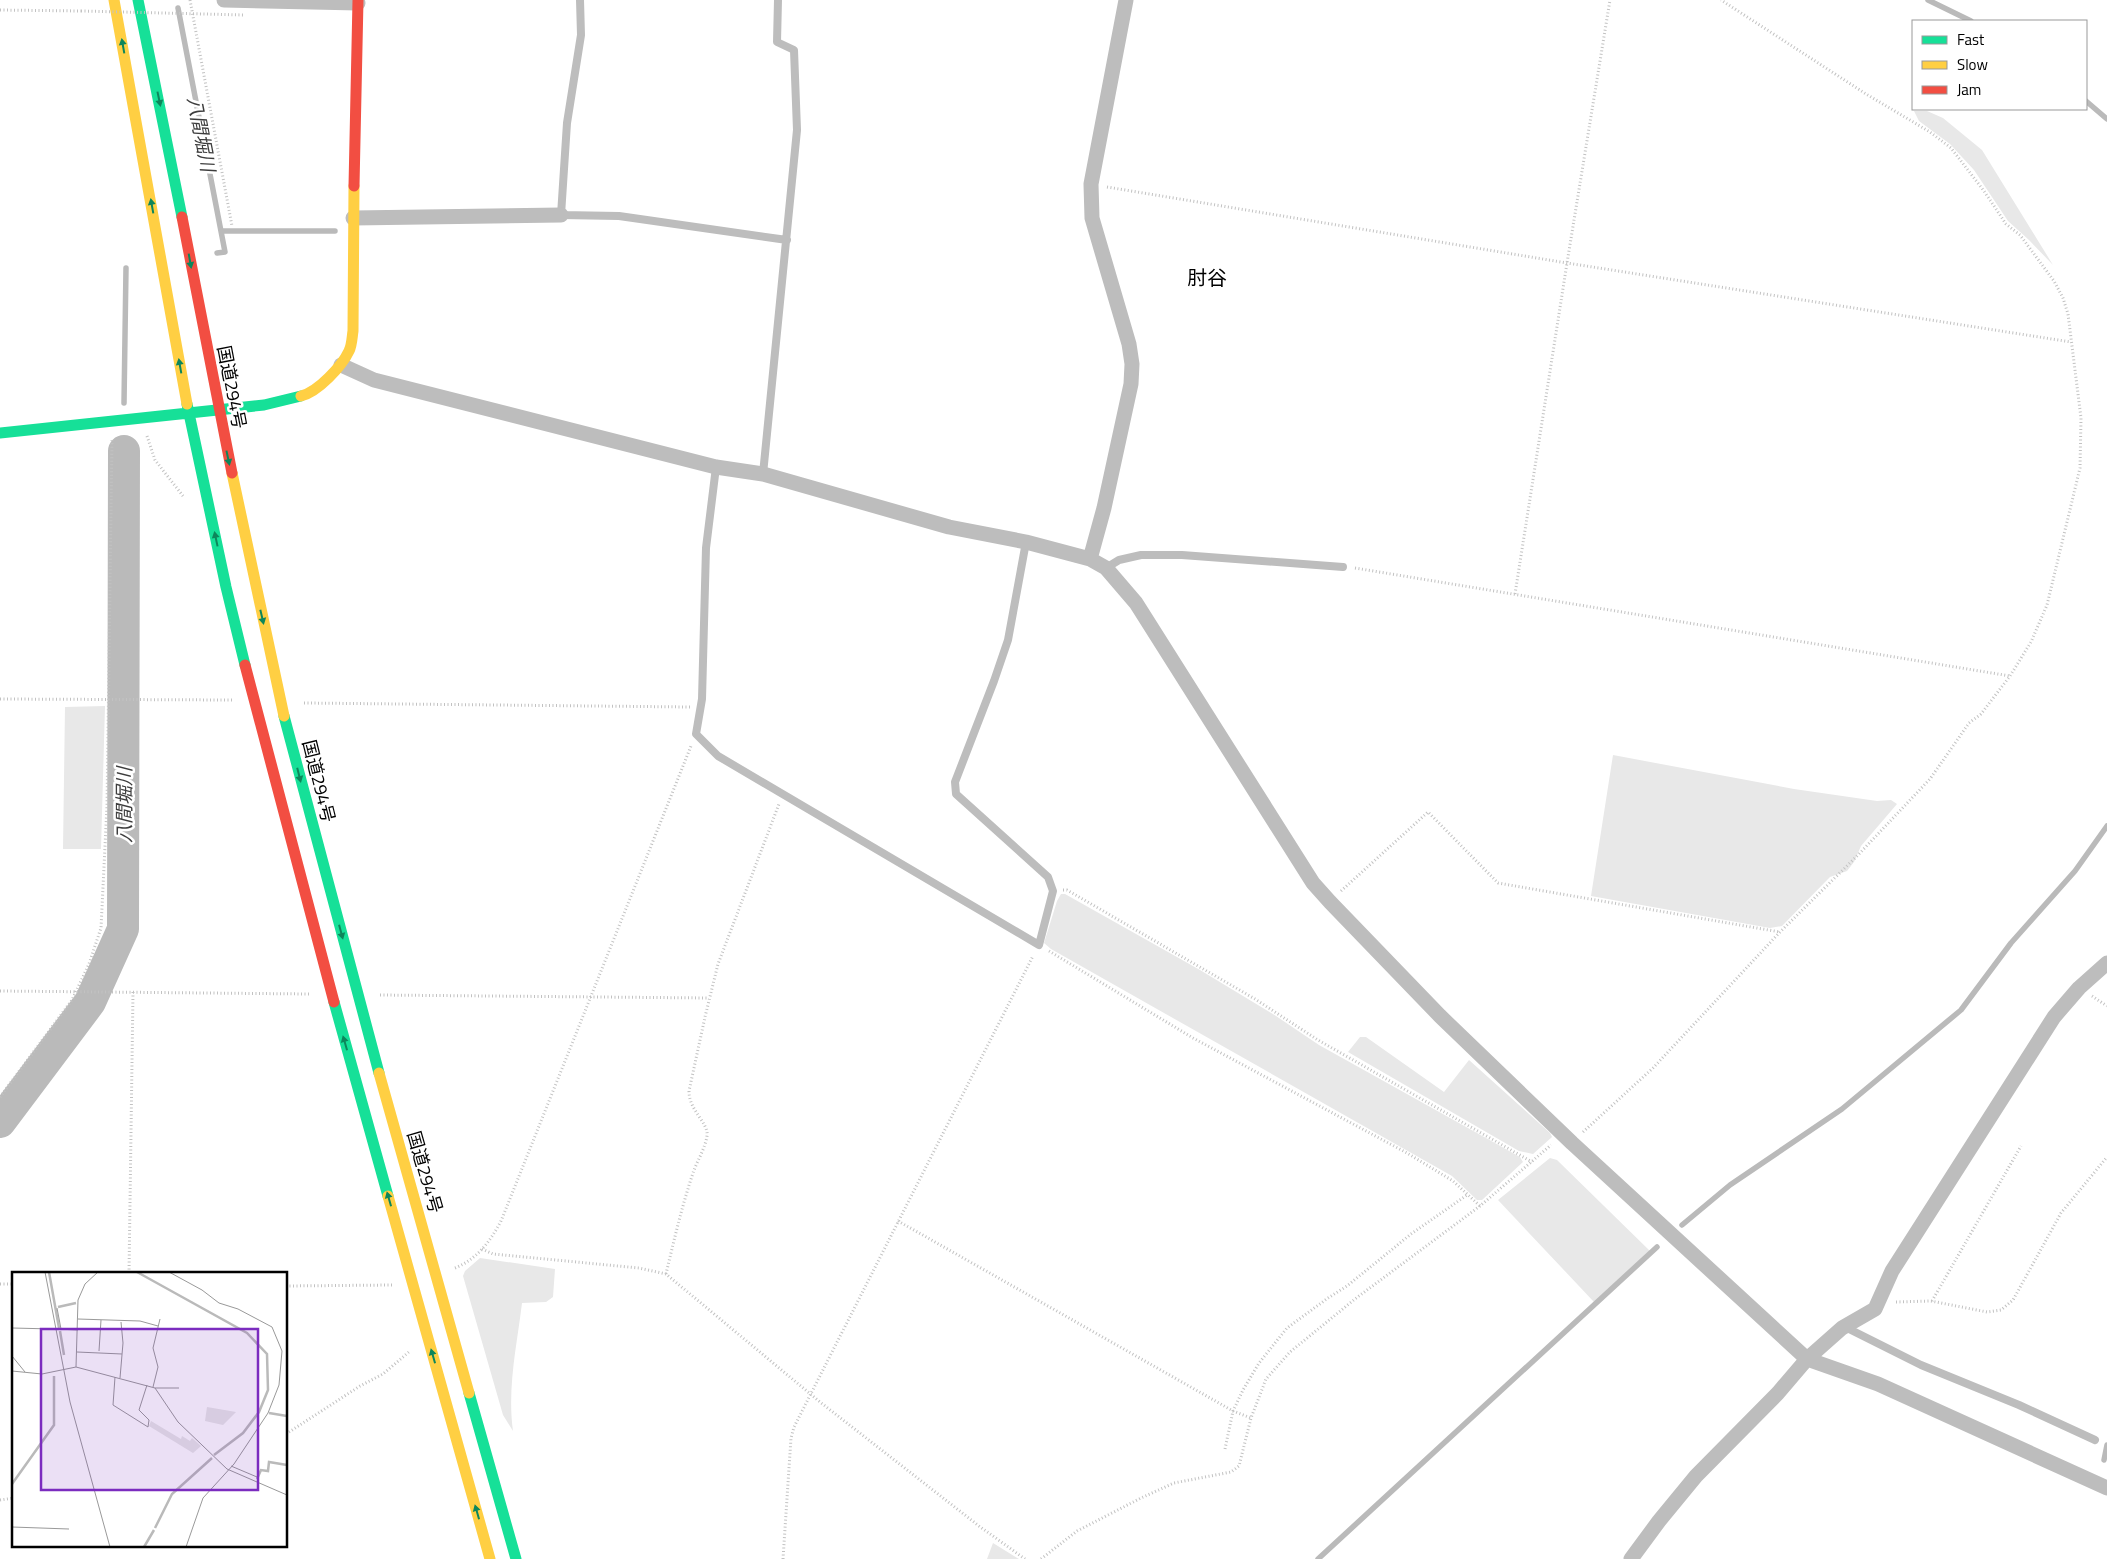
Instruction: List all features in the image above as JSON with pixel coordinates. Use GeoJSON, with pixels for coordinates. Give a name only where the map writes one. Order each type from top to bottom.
{"type":"FeatureCollection","features":[{"type":"Feature","properties":{"kind":"main road"},"geometry":{"type":"LineString","coordinates":[[114,0],[189,414],[226,587],[253,699],[340,1023],[490,1559]]}},
{"type":"Feature","properties":{"kind":"main road","name":"国道294号"},"geometry":{"type":"LineString","coordinates":[[143,1],[218,410],[282,707],[365,1025],[516,1559]]}},
{"type":"Feature","properties":{"kind":"main road"},"geometry":{"type":"LineString","coordinates":[[0,433],[264,405],[310,394],[341,365],[350,349],[354,331],[353,218],[358,2]]}},
{"type":"Feature","properties":{"kind":"street"},"geometry":{"type":"LineString","coordinates":[[224,0],[358,2]]}},
{"type":"Feature","properties":{"kind":"street"},"geometry":{"type":"LineString","coordinates":[[1090,559],[1128,403],[1132,364],[1124,321],[1092,218],[1091,184],[1126,0]]}},
{"type":"Feature","properties":{"kind":"street"},"geometry":{"type":"LineString","coordinates":[[353,218],[561,215]]}},
{"type":"Feature","properties":{"kind":"street"},"geometry":{"type":"LineString","coordinates":[[341,365],[374,380],[716,467],[763,474],[949,527],[989,537],[1026,542],[1090,559],[1106,568],[1136,603],[1313,883],[1440,1016],[1568,1139],[1807,1359],[1878,1384],[2107,1488]]}},
{"type":"Feature","properties":{"kind":"street"},"geometry":{"type":"LineString","coordinates":[[1631,1559],[1696,1476],[1782,1389],[1807,1359],[1845,1327],[1875,1309],[1892,1271],[2054,1017],[2079,988],[2107,963]]}},
{"type":"Feature","properties":{"kind":"lane"},"geometry":{"type":"LineString","coordinates":[[580,0],[581,35],[567,123],[561,215],[619,216],[787,240]]}},
{"type":"Feature","properties":{"kind":"lane"},"geometry":{"type":"LineString","coordinates":[[763,474],[797,130],[794,50],[777,42],[778,0]]}},
{"type":"Feature","properties":{"kind":"lane"},"geometry":{"type":"LineString","coordinates":[[716,467],[706,548],[701,707],[696,734],[718,756],[1039,945],[1053,891],[1048,877],[956,794],[956,782],[1008,640],[1026,542]]}},
{"type":"Feature","properties":{"kind":"lane"},"geometry":{"type":"LineString","coordinates":[[1106,568],[1119,560],[1142,555],[1182,555],[1343,566]]}},
{"type":"Feature","properties":{"kind":"lane"},"geometry":{"type":"LineString","coordinates":[[1845,1327],[1921,1365],[2019,1405],[2095,1440]]}},
{"type":"Feature","properties":{"kind":"path"},"geometry":{"type":"LineString","coordinates":[[190,0],[232,226]]}},
{"type":"Feature","properties":{"kind":"path"},"geometry":{"type":"LineString","coordinates":[[1515,594],[1610,0]]}},
{"type":"Feature","properties":{"kind":"path"},"geometry":{"type":"LineString","coordinates":[[1041,1559],[1077,1531],[1141,1498],[1174,1483],[1230,1472],[1239,1466],[1251,1418],[1266,1378],[1290,1352],[1355,1299],[1480,1206],[1532,1162],[1568,1139],[1653,1068],[1780,932],[1858,855],[1930,779],[1968,723],[1981,714],[2010,676],[2031,642],[2047,604],[2080,468],[2081,418],[2068,314],[2063,298],[2054,281],[2020,235],[2006,224],[1984,191],[1951,148],[1930,132],[1866,94],[1721,0]]}},
{"type":"Feature","properties":{"kind":"path"},"geometry":{"type":"LineString","coordinates":[[0,10],[244,15]]}},
{"type":"Feature","properties":{"kind":"path"},"geometry":{"type":"LineString","coordinates":[[1091,184],[1567,263],[2071,342]]}},
{"type":"Feature","properties":{"kind":"path"},"geometry":{"type":"LineString","coordinates":[[144,418],[155,460],[187,502]]}},
{"type":"Feature","properties":{"kind":"path"},"geometry":{"type":"LineString","coordinates":[[0,1097],[63,1014],[76,992],[90,964],[103,917],[109,700],[112,421]]}},
{"type":"Feature","properties":{"kind":"path"},"geometry":{"type":"LineString","coordinates":[[1343,566],[2010,676]]}},
{"type":"Feature","properties":{"kind":"path"},"geometry":{"type":"LineString","coordinates":[[0,698],[234,700],[232,691]]}},
{"type":"Feature","properties":{"kind":"path"},"geometry":{"type":"LineString","coordinates":[[282,707],[312,703],[701,707]]}},
{"type":"Feature","properties":{"kind":"path"},"geometry":{"type":"LineString","coordinates":[[436,1276],[465,1264],[491,1240],[501,1221],[589,997],[696,734]]}},
{"type":"Feature","properties":{"kind":"path"},"geometry":{"type":"LineString","coordinates":[[666,1274],[680,1215],[707,1136],[707,1129],[692,1108],[689,1100],[689,1091],[709,998],[718,964],[783,794]]}},
{"type":"Feature","properties":{"kind":"path"},"geometry":{"type":"LineString","coordinates":[[1330,902],[1428,812],[1498,883],[1780,932]]}},
{"type":"Feature","properties":{"kind":"path"},"geometry":{"type":"LineString","coordinates":[[1053,891],[1067,890],[1076,895],[1255,999],[1318,1040],[1532,1162]]}},
{"type":"Feature","properties":{"kind":"path"},"geometry":{"type":"LineString","coordinates":[[783,1559],[791,1438],[794,1427],[1039,945],[1193,1038],[1407,1153],[1453,1181],[1480,1206]]}},
{"type":"Feature","properties":{"kind":"path"},"geometry":{"type":"LineString","coordinates":[[0,991],[312,994]]}},
{"type":"Feature","properties":{"kind":"path"},"geometry":{"type":"LineString","coordinates":[[129,1272],[132,992]]}},
{"type":"Feature","properties":{"kind":"path"},"geometry":{"type":"LineString","coordinates":[[380,995],[709,998]]}},
{"type":"Feature","properties":{"kind":"path"},"geometry":{"type":"LineString","coordinates":[[1932,1301],[2022,1146]]}},
{"type":"Feature","properties":{"kind":"path"},"geometry":{"type":"LineString","coordinates":[[1875,1309],[1903,1300],[1932,1301],[1987,1312],[2001,1310],[2013,1300],[2061,1213],[2107,1157]]}},
{"type":"Feature","properties":{"kind":"path"},"geometry":{"type":"LineString","coordinates":[[1225,1449],[1233,1411],[1259,1363],[1287,1328],[1348,1286],[1412,1234],[1467,1194]]}},
{"type":"Feature","properties":{"kind":"path"},"geometry":{"type":"LineString","coordinates":[[898,1221],[1233,1411],[1251,1418]]}},
{"type":"Feature","properties":{"kind":"path"},"geometry":{"type":"LineString","coordinates":[[482,1249],[493,1254],[639,1268],[666,1274],[810,1394],[979,1526],[1025,1559]]}},
{"type":"Feature","properties":{"kind":"path"},"geometry":{"type":"LineString","coordinates":[[288,1286],[390,1285],[412,1282]]}},
{"type":"Feature","properties":{"kind":"path"},"geometry":{"type":"LineString","coordinates":[[288,1433],[360,1386],[383,1374],[410,1351]]}},
{"type":"Feature","properties":{"kind":"shaded area"},"geometry":{"type":"Polygon","coordinates":[[[1914,111],[1927,111],[1943,118],[1982,150],[2053,265],[2008,221],[1974,170],[1950,144],[1919,121],[1914,111]]]}},
{"type":"Feature","properties":{"kind":"shaded area"},"geometry":{"type":"Polygon","coordinates":[[[105,706],[101,849],[63,849],[65,707],[105,706]]]}},
{"type":"Feature","properties":{"kind":"shaded area"},"geometry":{"type":"Polygon","coordinates":[[[1613,755],[1794,789],[1877,801],[1891,800],[1897,804],[1861,846],[1854,862],[1847,871],[1830,877],[1782,926],[1770,928],[1591,896],[1613,755]]]}},
{"type":"Feature","properties":{"kind":"shaded area"},"geometry":{"type":"Polygon","coordinates":[[[1061,894],[1065,894],[1200,970],[1276,1016],[1319,1045],[1520,1157],[1523,1162],[1482,1200],[1477,1200],[1452,1176],[1051,949],[1044,943],[1061,894]]]}},
{"type":"Feature","properties":{"kind":"shaded area"},"geometry":{"type":"Polygon","coordinates":[[[1360,1037],[1366,1037],[1444,1092],[1469,1060],[1550,1133],[1552,1137],[1533,1154],[1519,1151],[1348,1052],[1360,1037]]]}},
{"type":"Feature","properties":{"kind":"shaded area"},"geometry":{"type":"Polygon","coordinates":[[[1550,1158],[1557,1160],[1650,1251],[1594,1302],[1498,1200],[1550,1158]]]}},
{"type":"Feature","properties":{"kind":"shaded area"},"geometry":{"type":"Polygon","coordinates":[[[480,1258],[555,1269],[553,1297],[546,1302],[522,1303],[512,1383],[511,1415],[513,1431],[503,1415],[463,1276],[465,1271],[480,1258]]]}},
{"type":"Feature","properties":{"kind":"shaded area"},"geometry":{"type":"Polygon","coordinates":[[[993,1543],[1019,1559],[987,1559],[993,1543]]]}},
{"type":"Feature","properties":{"kind":"waterway"},"geometry":{"type":"LineString","coordinates":[[1928,0],[1969,20]]}},
{"type":"Feature","properties":{"kind":"waterway","name":"八間堀川"},"geometry":{"type":"LineString","coordinates":[[178,8],[225,252],[217,253]]}},
{"type":"Feature","properties":{"kind":"waterway"},"geometry":{"type":"LineString","coordinates":[[2087,102],[2107,119]]}},
{"type":"Feature","properties":{"kind":"waterway"},"geometry":{"type":"LineString","coordinates":[[221,231],[335,231]]}},
{"type":"Feature","properties":{"kind":"waterway","name":"八間堀川"},"geometry":{"type":"LineString","coordinates":[[124,403],[126,268]]}},
{"type":"Feature","properties":{"kind":"waterway","name":"八間堀川"},"geometry":{"type":"LineString","coordinates":[[0,1122],[90,1002],[123,929],[124,451]]}},
{"type":"Feature","properties":{"kind":"waterway"},"geometry":{"type":"LineString","coordinates":[[1682,1225],[1730,1185],[1842,1109],[1961,1010],[2011,943],[2075,871],[2107,826]]}},
{"type":"Feature","properties":{"kind":"waterway"},"geometry":{"type":"LineString","coordinates":[[1318,1559],[1657,1247]]}},
{"type":"Feature","properties":{"kind":"waterway"},"geometry":{"type":"LineString","coordinates":[[2104,1460],[2107,1445]]}},
{"type":"Feature","properties":{"kind":"traffic: fast"},"geometry":{"type":"LineString","coordinates":[[138,0],[182,217]]}},
{"type":"Feature","properties":{"kind":"traffic: fast"},"geometry":{"type":"LineString","coordinates":[[0,433],[264,405],[301,396]]}},
{"type":"Feature","properties":{"kind":"traffic: fast"},"geometry":{"type":"LineString","coordinates":[[187,404],[226,587],[245,665]]}},
{"type":"Feature","properties":{"kind":"traffic: fast"},"geometry":{"type":"LineString","coordinates":[[284,716],[379,1073]]}},
{"type":"Feature","properties":{"kind":"traffic: fast"},"geometry":{"type":"LineString","coordinates":[[334,1002],[388,1196]]}},
{"type":"Feature","properties":{"kind":"traffic: fast"},"geometry":{"type":"LineString","coordinates":[[469,1393],[516,1559]]}},
{"type":"Feature","properties":{"kind":"traffic: slow"},"geometry":{"type":"LineString","coordinates":[[114,0],[187,404]]}},
{"type":"Feature","properties":{"kind":"traffic: slow"},"geometry":{"type":"LineString","coordinates":[[301,396],[308,394],[329,378],[346,357],[351,346],[353,331],[354,186]]}},
{"type":"Feature","properties":{"kind":"traffic: slow"},"geometry":{"type":"LineString","coordinates":[[232,473],[284,716]]}},
{"type":"Feature","properties":{"kind":"traffic: slow"},"geometry":{"type":"LineString","coordinates":[[379,1073],[469,1393]]}},
{"type":"Feature","properties":{"kind":"traffic: slow"},"geometry":{"type":"LineString","coordinates":[[388,1196],[490,1559]]}},
{"type":"Feature","properties":{"kind":"traffic: jam"},"geometry":{"type":"LineString","coordinates":[[354,186],[358,0]]}},
{"type":"Feature","properties":{"kind":"traffic: jam"},"geometry":{"type":"LineString","coordinates":[[182,217],[232,473]]}},
{"type":"Feature","properties":{"kind":"traffic: jam"},"geometry":{"type":"LineString","coordinates":[[245,665],[334,1002]]}},
{"type":"Feature","properties":{"kind":"district","name":"肘谷"},"geometry":{"type":"Point","coordinates":[1207,277]}}]}
